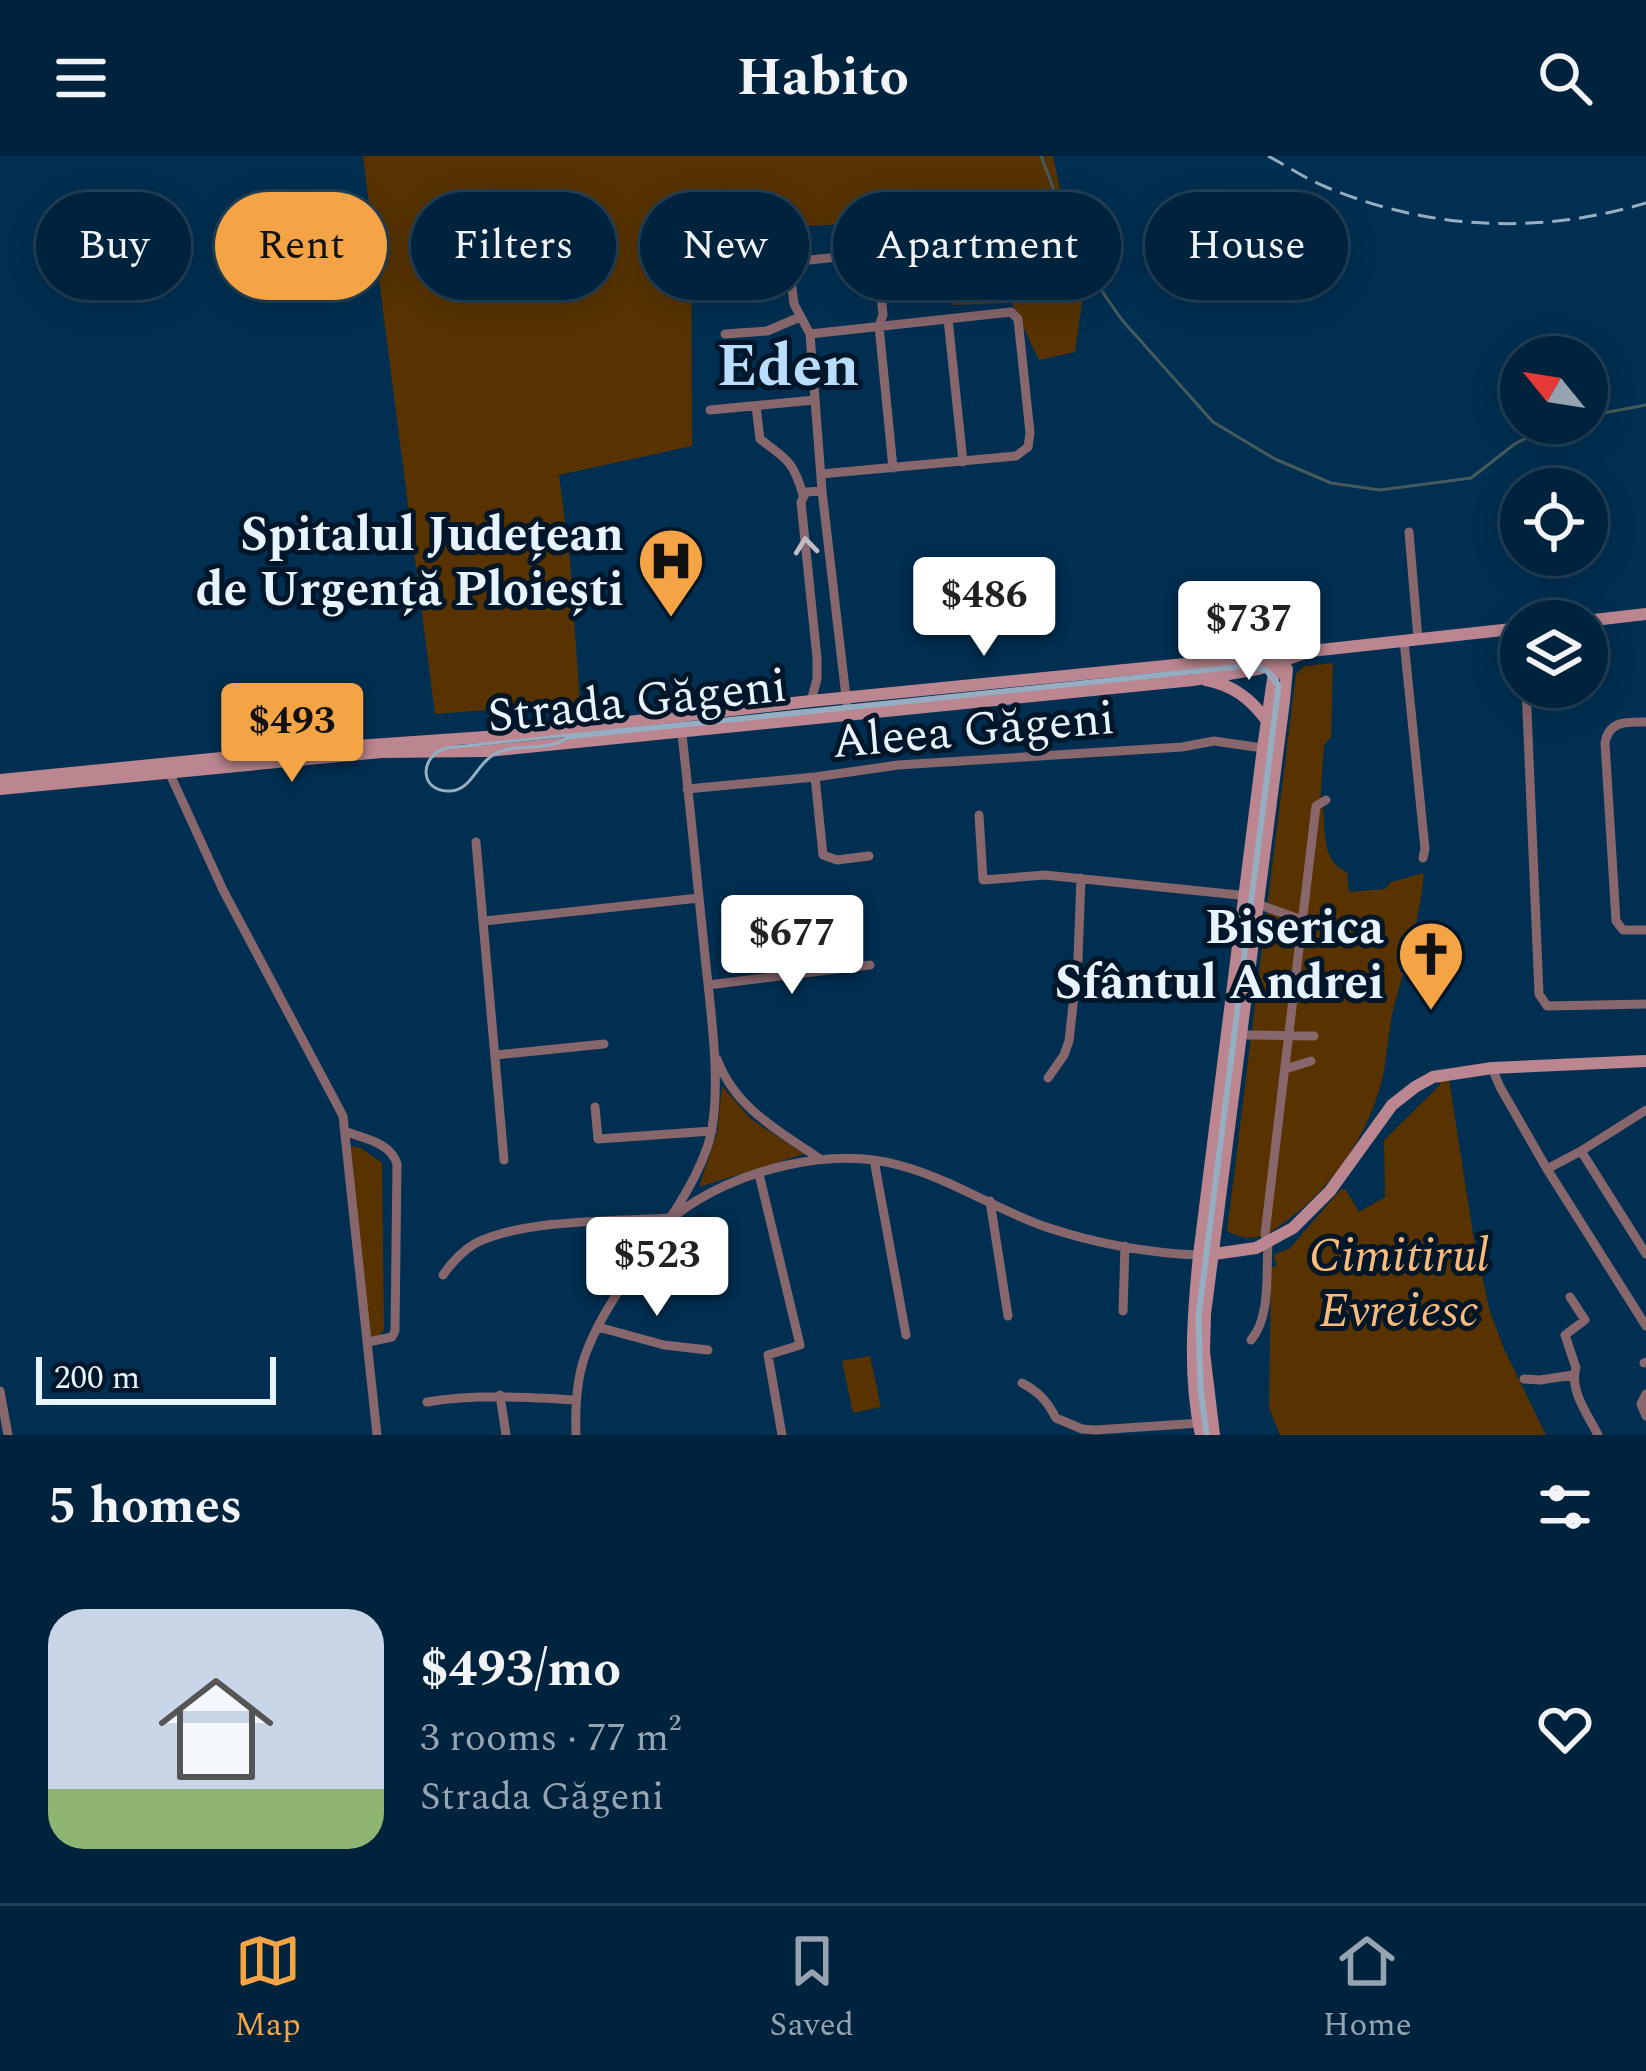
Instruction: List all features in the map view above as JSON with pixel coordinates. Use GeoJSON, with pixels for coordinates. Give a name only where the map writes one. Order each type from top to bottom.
{"type":"FeatureCollection","features":[{"type":"Feature","properties":{"kind":"main road"},"geometry":{"type":"LineString","coordinates":[[1608,618],[1646,614]]}},
{"type":"Feature","properties":{"kind":"main road","name":"Strada Găgeni"},"geometry":{"type":"LineString","coordinates":[[0,785],[515,735],[848,714],[1193,680],[1311,651],[1500,630]]}},
{"type":"Feature","properties":{"kind":"main road","name":"Strada Găgeni"},"geometry":{"type":"LineString","coordinates":[[681,724],[811,700],[1267,656],[1280,661]]}},
{"type":"Feature","properties":{"kind":"main road"},"geometry":{"type":"LineString","coordinates":[[1205,1255],[1287,675],[1280,661],[1264,748],[1255,900]]}},
{"type":"Feature","properties":{"kind":"main road"},"geometry":{"type":"LineString","coordinates":[[1244,671],[1267,686],[1270,698]]}},
{"type":"Feature","properties":{"kind":"main road"},"geometry":{"type":"LineString","coordinates":[[1193,680],[1231,688],[1251,701],[1268,721]]}},
{"type":"Feature","properties":{"kind":"main road","name":"Strada Găgeni"},"geometry":{"type":"LineString","coordinates":[[0,785],[411,746]]}},
{"type":"Feature","properties":{"kind":"main road"},"geometry":{"type":"LineString","coordinates":[[1206,1428],[1205,1255],[1237,952],[1233,944],[1238,903],[1255,900]]}},
{"type":"Feature","properties":{"kind":"main road"},"geometry":{"type":"LineString","coordinates":[[1205,1255],[1244,1252],[1293,1228],[1319,1203],[1388,1110],[1440,1074],[1646,1060]]}},
{"type":"Feature","properties":{"kind":"street"},"geometry":{"type":"LineString","coordinates":[[794,300],[810,334],[848,714]]}},
{"type":"Feature","properties":{"kind":"street"},"geometry":{"type":"LineString","coordinates":[[882,300],[879,326],[893,468]]}},
{"type":"Feature","properties":{"kind":"street"},"geometry":{"type":"LineString","coordinates":[[810,334],[1011,312],[1018,319],[1030,433],[1028,447],[1016,456],[821,474]]}},
{"type":"Feature","properties":{"kind":"street"},"geometry":{"type":"LineString","coordinates":[[725,334],[767,331],[800,317]]}},
{"type":"Feature","properties":{"kind":"street"},"geometry":{"type":"LineString","coordinates":[[948,319],[963,461]]}},
{"type":"Feature","properties":{"kind":"street"},"geometry":{"type":"LineString","coordinates":[[710,410],[815,400]]}},
{"type":"Feature","properties":{"kind":"street"},"geometry":{"type":"LineString","coordinates":[[756,406],[760,439],[781,452],[792,466],[803,495],[817,658],[811,700]]}},
{"type":"Feature","properties":{"kind":"street"},"geometry":{"type":"LineString","coordinates":[[803,495],[822,490]]}},
{"type":"Feature","properties":{"kind":"street"},"geometry":{"type":"LineString","coordinates":[[1409,532],[1423,858]]}},
{"type":"Feature","properties":{"kind":"street"},"geometry":{"type":"LineString","coordinates":[[811,590],[833,587]]}},
{"type":"Feature","properties":{"kind":"street"},"geometry":{"type":"LineString","coordinates":[[1527,708],[1539,994],[1546,1006],[1646,1004]]}},
{"type":"Feature","properties":{"kind":"street"},"geometry":{"type":"LineString","coordinates":[[1646,722],[1613,725],[1605,743],[1616,922],[1623,930],[1646,930]]}},
{"type":"Feature","properties":{"kind":"street"},"geometry":{"type":"LineString","coordinates":[[576,1435],[576,1400],[585,1355],[617,1293],[672,1218],[712,1131],[715,1054],[681,724]]}},
{"type":"Feature","properties":{"kind":"street","name":"Aleea Găgeni"},"geometry":{"type":"LineString","coordinates":[[687,789],[898,765],[1204,742],[1264,748]]}},
{"type":"Feature","properties":{"kind":"street"},"geometry":{"type":"LineString","coordinates":[[169,772],[223,890],[344,1116],[377,1435]]}},
{"type":"Feature","properties":{"kind":"street"},"geometry":{"type":"LineString","coordinates":[[815,777],[823,856],[837,860],[869,856]]}},
{"type":"Feature","properties":{"kind":"street"},"geometry":{"type":"LineString","coordinates":[[1251,1340],[1262,1314],[1265,1234],[1316,806],[1326,800]]}},
{"type":"Feature","properties":{"kind":"street"},"geometry":{"type":"LineString","coordinates":[[979,815],[983,880],[1045,875],[1255,900],[1328,928]]}},
{"type":"Feature","properties":{"kind":"street"},"geometry":{"type":"LineString","coordinates":[[476,842],[504,1160]]}},
{"type":"Feature","properties":{"kind":"street"},"geometry":{"type":"LineString","coordinates":[[1048,1078],[1069,1041],[1081,878]]}},
{"type":"Feature","properties":{"kind":"street"},"geometry":{"type":"LineString","coordinates":[[484,920],[699,898]]}},
{"type":"Feature","properties":{"kind":"street"},"geometry":{"type":"LineString","coordinates":[[707,985],[870,965]]}},
{"type":"Feature","properties":{"kind":"street"},"geometry":{"type":"LineString","coordinates":[[1248,1035],[1314,1036]]}},
{"type":"Feature","properties":{"kind":"street"},"geometry":{"type":"LineString","coordinates":[[496,1055],[604,1044]]}},
{"type":"Feature","properties":{"kind":"street"},"geometry":{"type":"LineString","coordinates":[[715,1054],[725,1080],[750,1110],[820,1159]]}},
{"type":"Feature","properties":{"kind":"street"},"geometry":{"type":"LineString","coordinates":[[1286,1069],[1311,1061]]}},
{"type":"Feature","properties":{"kind":"street"},"geometry":{"type":"LineString","coordinates":[[1492,1068],[1547,1169],[1646,1326]]}},
{"type":"Feature","properties":{"kind":"street"},"geometry":{"type":"LineString","coordinates":[[595,1107],[598,1139],[712,1131]]}},
{"type":"Feature","properties":{"kind":"street"},"geometry":{"type":"LineString","coordinates":[[1547,1169],[1646,1110]]}},
{"type":"Feature","properties":{"kind":"street"},"geometry":{"type":"LineString","coordinates":[[347,1132],[388,1149],[397,1164],[395,1331],[392,1337],[368,1342]]}},
{"type":"Feature","properties":{"kind":"street"},"geometry":{"type":"LineString","coordinates":[[1581,1151],[1646,1254]]}},
{"type":"Feature","properties":{"kind":"street"},"geometry":{"type":"LineString","coordinates":[[443,1275],[474,1244],[509,1231],[672,1218],[694,1201],[759,1174],[820,1159],[849,1158],[901,1165],[1044,1226],[1092,1240],[1205,1255]]}},
{"type":"Feature","properties":{"kind":"street"},"geometry":{"type":"LineString","coordinates":[[874,1160],[906,1335]]}},
{"type":"Feature","properties":{"kind":"street"},"geometry":{"type":"LineString","coordinates":[[759,1174],[800,1345],[768,1355],[782,1435]]}},
{"type":"Feature","properties":{"kind":"street"},"geometry":{"type":"LineString","coordinates":[[990,1201],[1008,1316]]}},
{"type":"Feature","properties":{"kind":"street"},"geometry":{"type":"LineString","coordinates":[[1123,1311],[1125,1246]]}},
{"type":"Feature","properties":{"kind":"street"},"geometry":{"type":"LineString","coordinates":[[1570,1298],[1585,1320],[1564,1335],[1576,1368],[1573,1375],[1598,1435]]}},
{"type":"Feature","properties":{"kind":"street"},"geometry":{"type":"LineString","coordinates":[[598,1327],[664,1345],[708,1350]]}},
{"type":"Feature","properties":{"kind":"street"},"geometry":{"type":"LineString","coordinates":[[1524,1379],[1573,1375]]}},
{"type":"Feature","properties":{"kind":"street"},"geometry":{"type":"LineString","coordinates":[[1022,1383],[1038,1392],[1056,1418],[1082,1429],[1206,1428]]}},
{"type":"Feature","properties":{"kind":"street"},"geometry":{"type":"LineString","coordinates":[[0,1390],[8,1435]]}},
{"type":"Feature","properties":{"kind":"street"},"geometry":{"type":"LineString","coordinates":[[1644,1411],[1646,1394]]}},
{"type":"Feature","properties":{"kind":"street"},"geometry":{"type":"LineString","coordinates":[[427,1402],[460,1396],[576,1400]]}},
{"type":"Feature","properties":{"kind":"street"},"geometry":{"type":"LineString","coordinates":[[500,1396],[506,1435]]}},
{"type":"Feature","properties":{"kind":"green space"},"geometry":{"type":"Polygon","coordinates":[[[363,156],[1053,156],[1061,192],[833,192],[833,225],[809,226],[809,192],[640,192],[640,300],[691,300],[692,446],[559,475],[580,703],[435,714],[382,300],[387,300],[387,192],[368,192],[363,156]]]}},
{"type":"Feature","properties":{"kind":"green space"},"geometry":{"type":"Polygon","coordinates":[[[952,300],[1082,300],[1075,352],[1039,360],[1012,303],[953,305],[952,300]]]}},
{"type":"Feature","properties":{"kind":"green space"},"geometry":{"type":"Polygon","coordinates":[[[1333,663],[1331,737],[1324,745],[1320,805],[1329,854],[1347,872],[1349,892],[1385,889],[1391,882],[1424,873],[1422,889],[1384,1071],[1360,1136],[1334,1175],[1303,1208],[1264,1235],[1243,1237],[1227,1231],[1296,674],[1304,666],[1333,663]]]}},
{"type":"Feature","properties":{"kind":"green space","name":"Cimitirul Evreiesc"},"geometry":{"type":"Polygon","coordinates":[[[1449,1079],[1490,1312],[1546,1435],[1280,1435],[1269,1408],[1271,1268],[1277,1265],[1273,1255],[1290,1248],[1341,1189],[1359,1212],[1385,1197],[1384,1140],[1439,1082],[1449,1079]]]}},
{"type":"Feature","properties":{"kind":"green space"},"geometry":{"type":"Polygon","coordinates":[[[722,1086],[751,1119],[804,1154],[699,1187],[717,1133],[722,1086]]]}},
{"type":"Feature","properties":{"kind":"green space"},"geometry":{"type":"Polygon","coordinates":[[[351,1146],[382,1163],[384,1329],[379,1336],[367,1336],[351,1146]]]}},
{"type":"Feature","properties":{"kind":"green space"},"geometry":{"type":"Polygon","coordinates":[[[870,1356],[881,1407],[853,1413],[842,1361],[870,1356]]]}},
{"type":"Feature","properties":{"kind":"waterway"},"geometry":{"type":"LineString","coordinates":[[1041,156],[1081,261],[1122,320],[1213,422],[1275,459],[1331,483],[1380,490],[1471,478],[1515,444]]}},
{"type":"Feature","properties":{"kind":"waterway"},"geometry":{"type":"LineString","coordinates":[[1608,412],[1646,405]]}},
{"type":"Feature","properties":{"kind":"tram line"},"geometry":{"type":"LineString","coordinates":[[1205,1435],[1197,1316],[1277,686],[1266,672],[1248,667],[567,738],[493,755],[463,787],[449,791],[439,790],[428,780],[427,766],[437,752],[1244,665],[1270,672],[1280,686],[1200,1316],[1208,1435]]}},
{"type":"Feature","properties":{"kind":"railway"},"geometry":{"type":"LineString","coordinates":[[1268,156],[1319,184],[1365,201],[1444,219],[1484,223],[1565,220],[1646,203]]}},
{"type":"Feature","properties":{"kind":"place","name":"Spitalul Județean de Urgență Ploiești"},"geometry":{"type":"Point","coordinates":[671,620]}},
{"type":"Feature","properties":{"kind":"place","name":"Biserica Sfântul Andrei"},"geometry":{"type":"Point","coordinates":[1431,1013]}},
{"type":"Feature","properties":{"kind":"district","name":"Eden"},"geometry":{"type":"Point","coordinates":[788,364]}}]}
